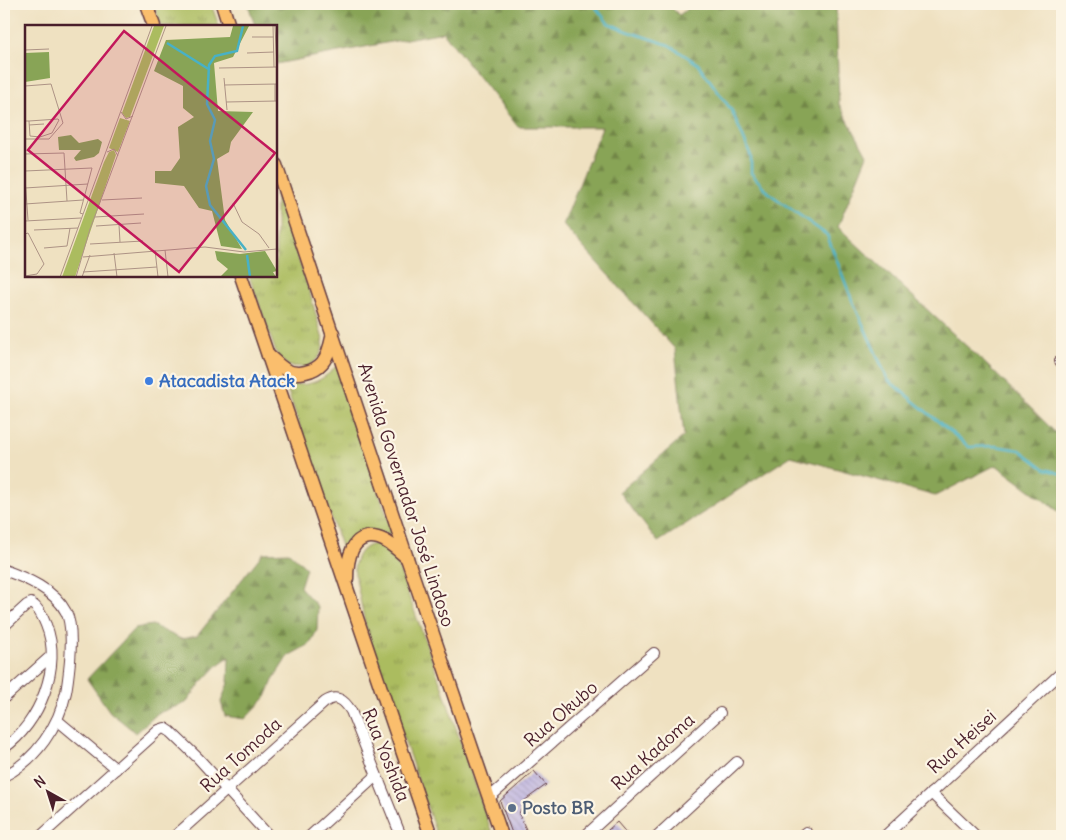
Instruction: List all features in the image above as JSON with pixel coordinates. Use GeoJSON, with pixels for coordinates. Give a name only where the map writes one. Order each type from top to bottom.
{"type":"FeatureCollection","features":[{"type":"Feature","properties":{"kind":"main road"},"geometry":{"type":"LineString","coordinates":[[146,4],[154,25]]}},
{"type":"Feature","properties":{"kind":"main road"},"geometry":{"type":"LineString","coordinates":[[222,4],[229,25]]}},
{"type":"Feature","properties":{"kind":"main road","name":"Avenida Governador José Lindoso"},"geometry":{"type":"LineString","coordinates":[[278,171],[502,836]]}},
{"type":"Feature","properties":{"kind":"main road"},"geometry":{"type":"LineString","coordinates":[[242,278],[314,497],[347,586],[431,836]]}},
{"type":"Feature","properties":{"kind":"main road"},"geometry":{"type":"LineString","coordinates":[[268,355],[288,372],[302,373],[311,371],[323,362],[333,333]]}},
{"type":"Feature","properties":{"kind":"main road"},"geometry":{"type":"LineString","coordinates":[[347,586],[347,565],[350,551],[357,542],[367,538],[378,538],[388,542],[407,558]]}},
{"type":"Feature","properties":{"kind":"street"},"geometry":{"type":"LineString","coordinates":[[4,570],[24,577],[42,588],[61,604],[67,614],[71,651],[66,692],[57,720],[28,759],[4,776]]}},
{"type":"Feature","properties":{"kind":"street"},"geometry":{"type":"LineString","coordinates":[[4,626],[31,603],[43,617],[48,629],[51,656],[48,684],[43,698],[20,735],[4,748]]}},
{"type":"Feature","properties":{"kind":"street","name":"Rua Okubo"},"geometry":{"type":"LineString","coordinates":[[490,797],[654,653]]}},
{"type":"Feature","properties":{"kind":"street"},"geometry":{"type":"LineString","coordinates":[[4,698],[51,656]]}},
{"type":"Feature","properties":{"kind":"street","name":"Rua Heisei"},"geometry":{"type":"LineString","coordinates":[[891,834],[931,793],[1062,672]]}},
{"type":"Feature","properties":{"kind":"street","name":"Rua Yoshida"},"geometry":{"type":"LineString","coordinates":[[330,698],[342,699],[351,711],[401,836]]}},
{"type":"Feature","properties":{"kind":"street","name":"Rua Tomoda"},"geometry":{"type":"LineString","coordinates":[[175,836],[330,698]]}},
{"type":"Feature","properties":{"kind":"street","name":"Rua Kadoma"},"geometry":{"type":"LineString","coordinates":[[585,836],[720,713]]}},
{"type":"Feature","properties":{"kind":"street"},"geometry":{"type":"LineString","coordinates":[[57,720],[116,769]]}},
{"type":"Feature","properties":{"kind":"street"},"geometry":{"type":"LineString","coordinates":[[41,836],[159,730],[164,728],[171,732],[198,758],[269,836]]}},
{"type":"Feature","properties":{"kind":"street"},"geometry":{"type":"LineString","coordinates":[[657,836],[737,762]]}},
{"type":"Feature","properties":{"kind":"street"},"geometry":{"type":"LineString","coordinates":[[310,836],[376,776]]}},
{"type":"Feature","properties":{"kind":"street"},"geometry":{"type":"LineString","coordinates":[[931,793],[976,836]]}},
{"type":"Feature","properties":{"kind":"green space"},"geometry":{"type":"Polygon","coordinates":[[[154,4],[211,4],[219,25],[161,25],[154,4]]]}},
{"type":"Feature","properties":{"kind":"green space"},"geometry":{"type":"Polygon","coordinates":[[[248,4],[668,4],[679,15],[695,4],[836,4],[839,104],[867,155],[838,227],[988,366],[1062,439],[1062,514],[996,465],[935,496],[791,456],[658,542],[619,492],[684,436],[675,349],[563,225],[602,127],[518,127],[443,32],[278,64],[278,25],[255,25],[248,4]]]}},
{"type":"Feature","properties":{"kind":"green space"},"geometry":{"type":"Polygon","coordinates":[[[278,200],[309,290],[323,340],[320,355],[308,367],[288,366],[277,355],[250,278],[278,278],[278,200]]]}},
{"type":"Feature","properties":{"kind":"green space"},"geometry":{"type":"Polygon","coordinates":[[[337,365],[394,537],[380,532],[372,532],[353,540],[343,552],[285,383],[300,385],[314,382],[326,376],[337,365]]]}},
{"type":"Feature","properties":{"kind":"green space"},"geometry":{"type":"Polygon","coordinates":[[[376,544],[387,549],[395,558],[493,836],[437,836],[366,628],[354,569],[356,560],[363,549],[376,544]]]}},
{"type":"Feature","properties":{"kind":"green space"},"geometry":{"type":"Polygon","coordinates":[[[289,552],[306,568],[300,587],[318,607],[317,630],[310,644],[288,656],[274,678],[266,697],[245,719],[225,716],[221,702],[228,683],[229,657],[219,664],[201,683],[186,703],[158,713],[136,733],[110,712],[87,679],[135,628],[152,625],[181,639],[197,636],[263,553],[289,552]]]}},
{"type":"Feature","properties":{"kind":"building","name":"Posto BR"},"geometry":{"type":"Polygon","coordinates":[[[534,771],[546,785],[524,801],[519,814],[529,836],[513,836],[500,801],[534,771]]]}},
{"type":"Feature","properties":{"kind":"building"},"geometry":{"type":"Polygon","coordinates":[[[617,822],[629,836],[613,836],[608,830],[617,822]]]}},
{"type":"Feature","properties":{"kind":"waterway"},"geometry":{"type":"LineString","coordinates":[[593,4],[608,23],[669,45],[698,64],[732,111],[751,156],[751,173],[770,194],[827,235],[852,300],[888,380],[969,447],[995,446],[1020,450],[1045,469],[1062,474]]}},
{"type":"Feature","properties":{"kind":"place","name":"Atacadista Atack"},"geometry":{"type":"Point","coordinates":[149,381]}},
{"type":"Feature","properties":{"kind":"place","name":"Posto BR"},"geometry":{"type":"Point","coordinates":[512,808]}}]}
